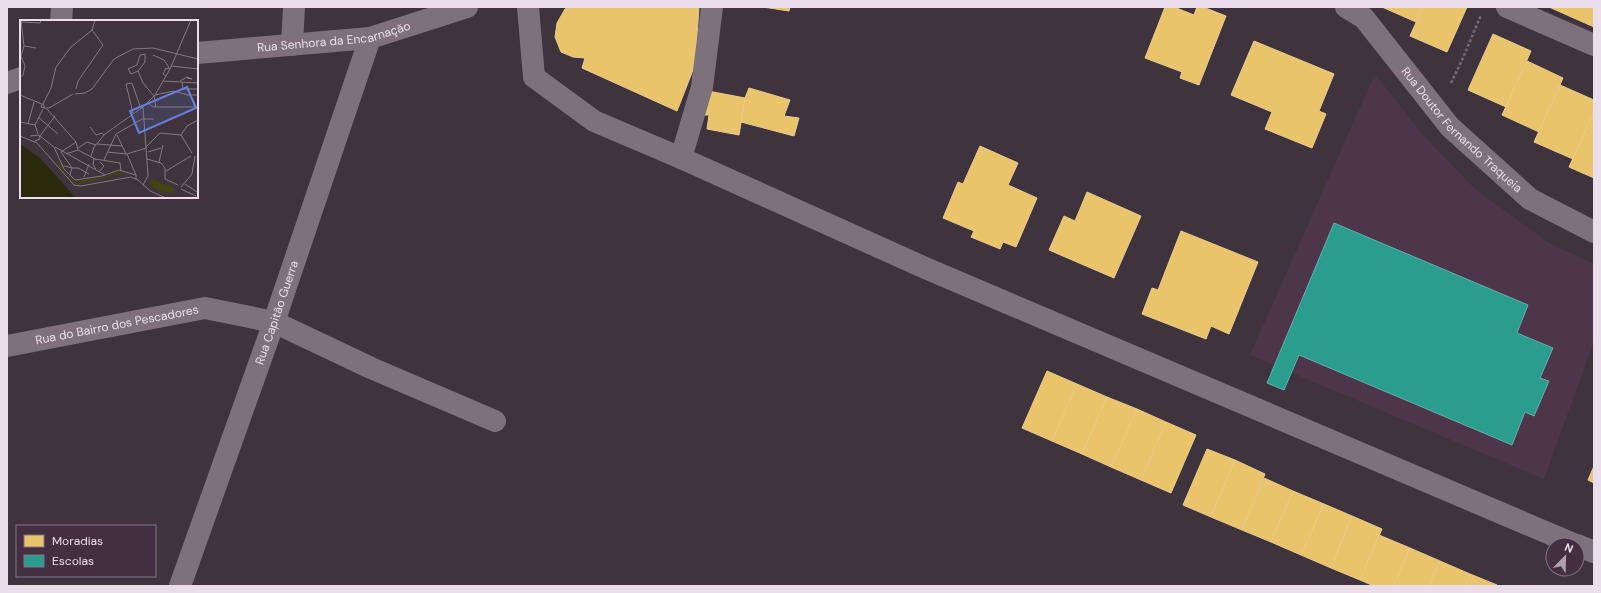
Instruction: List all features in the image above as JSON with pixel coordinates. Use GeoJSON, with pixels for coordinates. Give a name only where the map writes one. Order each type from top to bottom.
{"type":"FeatureCollection","features":[{"type":"Feature","properties":{"kind":"street"},"geometry":{"type":"LineString","coordinates":[[61,20],[62,7]]}},
{"type":"Feature","properties":{"kind":"street"},"geometry":{"type":"LineString","coordinates":[[292,45],[294,7]]}},
{"type":"Feature","properties":{"kind":"street","name":"Rua Senhora da Encarnação"},"geometry":{"type":"LineString","coordinates":[[198,53],[370,38],[467,7]]}},
{"type":"Feature","properties":{"kind":"street"},"geometry":{"type":"LineString","coordinates":[[528,7],[534,77],[594,122],[681,158],[923,267],[1558,537]]}},
{"type":"Feature","properties":{"kind":"street"},"geometry":{"type":"LineString","coordinates":[[681,158],[702,88],[712,7]]}},
{"type":"Feature","properties":{"kind":"street","name":"Rua Doutor Fernando Traqueia"},"geometry":{"type":"LineString","coordinates":[[1346,7],[1364,18],[1450,127],[1530,199],[1594,232]]}},
{"type":"Feature","properties":{"kind":"street"},"geometry":{"type":"LineString","coordinates":[[1507,7],[1594,46]]}},
{"type":"Feature","properties":{"kind":"street","name":"Rua Capitão Guerra"},"geometry":{"type":"LineString","coordinates":[[180,586],[274,322],[370,38]]}},
{"type":"Feature","properties":{"kind":"street"},"geometry":{"type":"LineString","coordinates":[[7,82],[20,78]]}},
{"type":"Feature","properties":{"kind":"street","name":"Rua do Bairro dos Pescadores"},"geometry":{"type":"LineString","coordinates":[[7,346],[206,308],[274,322],[371,368],[495,421]]}},
{"type":"Feature","properties":{"kind":"path"},"geometry":{"type":"LineString","coordinates":[[1437,111],[1462,60],[1481,14]]}},
{"type":"Feature","properties":{"kind":"shaded area"},"geometry":{"type":"Polygon","coordinates":[[[1375,74],[1422,134],[1475,189],[1549,243],[1594,264],[1594,341],[1544,479],[1250,355],[1375,74]]]}},
{"type":"Feature","properties":{"kind":"building: Moradias"},"geometry":{"type":"Polygon","coordinates":[[[568,7],[699,7],[695,65],[677,111],[582,68],[585,58],[573,57],[561,52],[555,37],[557,23],[565,9],[568,7]]]}},
{"type":"Feature","properties":{"kind":"building: Moradias"},"geometry":{"type":"Polygon","coordinates":[[[763,7],[790,7],[789,11],[763,7]]]}},
{"type":"Feature","properties":{"kind":"building: Moradias"},"geometry":{"type":"Polygon","coordinates":[[[1165,7],[1174,7],[1194,15],[1197,7],[1203,7],[1226,16],[1199,85],[1180,78],[1182,72],[1145,58],[1165,7]]]}},
{"type":"Feature","properties":{"kind":"building: Moradias"},"geometry":{"type":"Polygon","coordinates":[[[1382,7],[1423,7],[1416,22],[1382,7]]]}},
{"type":"Feature","properties":{"kind":"building: Moradias"},"geometry":{"type":"Polygon","coordinates":[[[1423,7],[1467,7],[1447,52],[1410,36],[1423,7]]]}},
{"type":"Feature","properties":{"kind":"building: Moradias"},"geometry":{"type":"Polygon","coordinates":[[[1549,7],[1594,7],[1594,27],[1549,7]]]}},
{"type":"Feature","properties":{"kind":"building: Moradias"},"geometry":{"type":"Polygon","coordinates":[[[1493,34],[1531,51],[1506,107],[1468,90],[1493,34]]]}},
{"type":"Feature","properties":{"kind":"building: Moradias"},"geometry":{"type":"Polygon","coordinates":[[[1254,41],[1334,74],[1319,111],[1326,114],[1312,148],[1265,129],[1272,112],[1231,95],[1254,41]]]}},
{"type":"Feature","properties":{"kind":"building: Moradias"},"geometry":{"type":"Polygon","coordinates":[[[1527,61],[1563,78],[1539,132],[1502,115],[1527,61]]]}},
{"type":"Feature","properties":{"kind":"building: Moradias"},"geometry":{"type":"Polygon","coordinates":[[[1560,85],[1594,100],[1594,112],[1573,159],[1534,142],[1560,85]]]}},
{"type":"Feature","properties":{"kind":"building: Moradias"},"geometry":{"type":"Polygon","coordinates":[[[749,88],[790,100],[784,116],[799,118],[794,136],[741,122],[745,98],[749,88]]]}},
{"type":"Feature","properties":{"kind":"building: Moradias"},"geometry":{"type":"Polygon","coordinates":[[[708,91],[745,98],[739,135],[707,129],[709,115],[704,115],[708,91]]]}},
{"type":"Feature","properties":{"kind":"building: Moradias"},"geometry":{"type":"Polygon","coordinates":[[[1594,112],[1594,178],[1569,167],[1594,112]]]}},
{"type":"Feature","properties":{"kind":"building: Moradias"},"geometry":{"type":"Polygon","coordinates":[[[980,146],[1018,163],[1008,185],[1037,198],[1016,247],[1003,242],[1000,249],[971,237],[974,231],[943,218],[958,182],[963,184],[980,146]]]}},
{"type":"Feature","properties":{"kind":"building: Moradias"},"geometry":{"type":"Polygon","coordinates":[[[1087,192],[1141,216],[1114,278],[1049,250],[1064,216],[1075,221],[1087,192]]]}},
{"type":"Feature","properties":{"kind":"building: Moradias"},"geometry":{"type":"Polygon","coordinates":[[[1181,231],[1258,262],[1229,334],[1211,326],[1206,339],[1142,314],[1152,288],[1158,290],[1181,231]]]}},
{"type":"Feature","properties":{"kind":"building: Moradias"},"geometry":{"type":"Polygon","coordinates":[[[1047,371],[1077,384],[1052,441],[1022,428],[1047,371]]]}},
{"type":"Feature","properties":{"kind":"building: Moradias"},"geometry":{"type":"Polygon","coordinates":[[[1077,384],[1107,397],[1082,454],[1052,441],[1077,384]]]}},
{"type":"Feature","properties":{"kind":"building: Moradias"},"geometry":{"type":"Polygon","coordinates":[[[1107,397],[1137,409],[1111,467],[1082,454],[1107,397]]]}},
{"type":"Feature","properties":{"kind":"building: Moradias"},"geometry":{"type":"Polygon","coordinates":[[[1137,409],[1166,422],[1141,480],[1111,467],[1137,409]]]}},
{"type":"Feature","properties":{"kind":"building: Moradias"},"geometry":{"type":"Polygon","coordinates":[[[1166,422],[1196,435],[1171,493],[1141,480],[1166,422]]]}},
{"type":"Feature","properties":{"kind":"building: Moradias"},"geometry":{"type":"Polygon","coordinates":[[[1207,449],[1235,460],[1211,517],[1183,505],[1207,449]]]}},
{"type":"Feature","properties":{"kind":"building: Moradias"},"geometry":{"type":"Polygon","coordinates":[[[1235,460],[1265,474],[1242,530],[1211,517],[1235,460]]]}},
{"type":"Feature","properties":{"kind":"building: Moradias"},"geometry":{"type":"Polygon","coordinates":[[[1594,466],[1594,483],[1588,480],[1594,466]]]}},
{"type":"Feature","properties":{"kind":"building: Moradias"},"geometry":{"type":"Polygon","coordinates":[[[1264,478],[1293,491],[1271,542],[1242,530],[1264,478]]]}},
{"type":"Feature","properties":{"kind":"building: Moradias"},"geometry":{"type":"Polygon","coordinates":[[[1293,491],[1324,504],[1301,555],[1271,542],[1293,491]]]}},
{"type":"Feature","properties":{"kind":"building: Moradias"},"geometry":{"type":"Polygon","coordinates":[[[1324,504],[1352,516],[1331,568],[1301,555],[1324,504]]]}},
{"type":"Feature","properties":{"kind":"building: Moradias"},"geometry":{"type":"Polygon","coordinates":[[[1352,516],[1382,529],[1360,580],[1331,568],[1352,516]]]}},
{"type":"Feature","properties":{"kind":"building: Moradias"},"geometry":{"type":"Polygon","coordinates":[[[1379,535],[1410,548],[1394,586],[1374,586],[1360,580],[1379,535]]]}},
{"type":"Feature","properties":{"kind":"building: Moradias"},"geometry":{"type":"Polygon","coordinates":[[[1410,548],[1440,561],[1429,586],[1394,586],[1410,548]]]}},
{"type":"Feature","properties":{"kind":"building: Moradias"},"geometry":{"type":"Polygon","coordinates":[[[1440,561],[1470,574],[1465,586],[1429,586],[1440,561]]]}},
{"type":"Feature","properties":{"kind":"building: Moradias"},"geometry":{"type":"Polygon","coordinates":[[[1470,574],[1497,585],[1497,586],[1465,586],[1470,574]]]}},
{"type":"Feature","properties":{"kind":"building: Escolas"},"geometry":{"type":"Polygon","coordinates":[[[1334,223],[1528,305],[1517,333],[1553,348],[1540,378],[1549,381],[1534,416],[1525,412],[1512,445],[1299,355],[1284,390],[1267,383],[1334,223]]]}}]}
